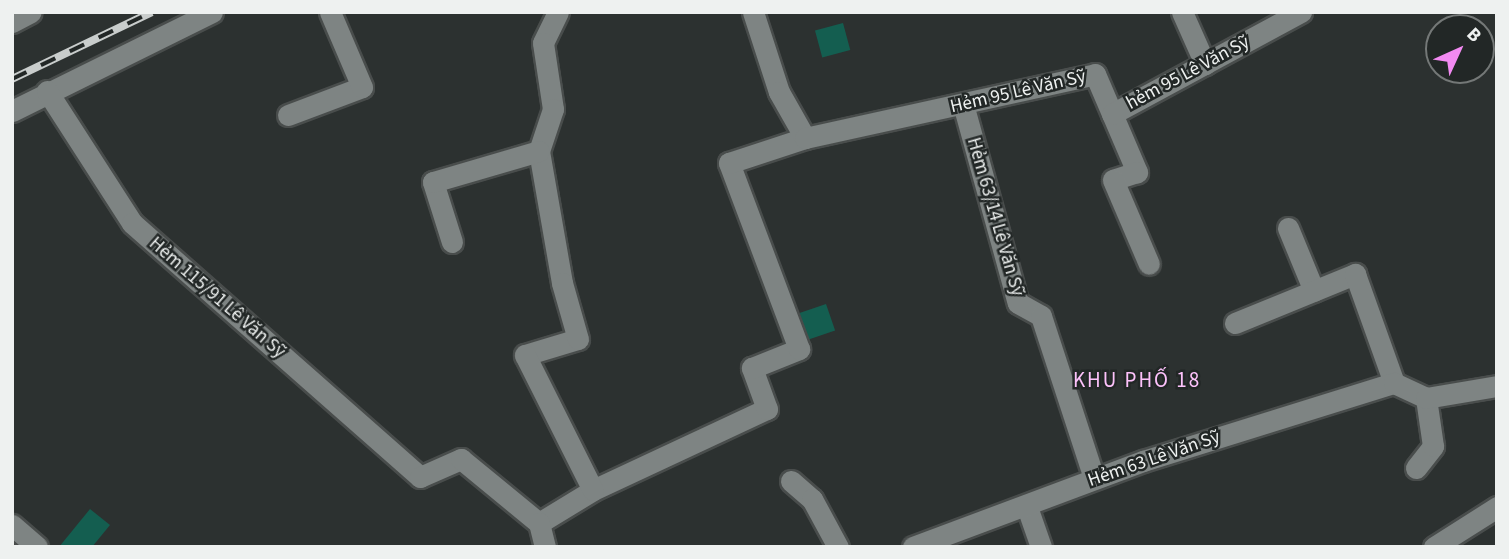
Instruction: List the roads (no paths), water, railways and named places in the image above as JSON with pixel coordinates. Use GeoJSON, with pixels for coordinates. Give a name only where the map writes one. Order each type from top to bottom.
{"type":"FeatureCollection","features":[{"type":"Feature","properties":{"kind":"street"},"geometry":{"type":"LineString","coordinates":[[12,22],[31,12]]}},
{"type":"Feature","properties":{"kind":"street"},"geometry":{"type":"LineString","coordinates":[[12,111],[47,91],[212,12]]}},
{"type":"Feature","properties":{"kind":"street"},"geometry":{"type":"LineString","coordinates":[[288,115],[362,87],[330,12]]}},
{"type":"Feature","properties":{"kind":"street"},"geometry":{"type":"LineString","coordinates":[[545,547],[539,523],[593,490],[525,355],[578,339],[562,283],[540,151],[554,109],[543,43],[558,12]]}},
{"type":"Feature","properties":{"kind":"street"},"geometry":{"type":"LineString","coordinates":[[753,12],[779,92],[805,138]]}},
{"type":"Feature","properties":{"kind":"street","name":"Hẻm 95 Lê Văn Sỹ"},"geometry":{"type":"LineString","coordinates":[[1182,12],[1205,64]]}},
{"type":"Feature","properties":{"kind":"street","name":"hẻm 95 Lê Văn Sỹ"},"geometry":{"type":"LineString","coordinates":[[1112,114],[1301,12]]}},
{"type":"Feature","properties":{"kind":"street","name":"Hẻm 95 Lê Văn Sỹ"},"geometry":{"type":"LineString","coordinates":[[593,490],[768,409],[752,368],[799,349],[729,163],[805,138],[1095,74],[1137,172],[1112,180],[1149,264]]}},
{"type":"Feature","properties":{"kind":"street","name":"Hẻm 115/91 Lê Văn Sỹ"},"geometry":{"type":"LineString","coordinates":[[47,91],[132,223],[420,477],[461,459],[539,523]]}},
{"type":"Feature","properties":{"kind":"street","name":"Hẻm 63/14 Lê Văn Sỹ"},"geometry":{"type":"LineString","coordinates":[[962,104],[1017,303],[1041,316],[1094,478]]}},
{"type":"Feature","properties":{"kind":"street"},"geometry":{"type":"LineString","coordinates":[[452,242],[433,182],[540,151]]}},
{"type":"Feature","properties":{"kind":"street"},"geometry":{"type":"LineString","coordinates":[[1288,228],[1314,291]]}},
{"type":"Feature","properties":{"kind":"street"},"geometry":{"type":"LineString","coordinates":[[1235,323],[1355,274],[1394,383],[1426,398],[1497,386]]}},
{"type":"Feature","properties":{"kind":"street","name":"Hẻm 63 Lê Văn Sỹ"},"geometry":{"type":"LineString","coordinates":[[921,545],[1027,508],[1094,478],[1394,383]]}},
{"type":"Feature","properties":{"kind":"street"},"geometry":{"type":"LineString","coordinates":[[1416,468],[1433,446],[1426,398]]}},
{"type":"Feature","properties":{"kind":"street"},"geometry":{"type":"LineString","coordinates":[[790,481],[812,499],[838,547]]}},
{"type":"Feature","properties":{"kind":"street"},"geometry":{"type":"LineString","coordinates":[[1434,547],[1497,507]]}},
{"type":"Feature","properties":{"kind":"street"},"geometry":{"type":"LineString","coordinates":[[1027,508],[1041,547]]}},
{"type":"Feature","properties":{"kind":"street"},"geometry":{"type":"LineString","coordinates":[[12,525],[37,547]]}},
{"type":"Feature","properties":{"kind":"railway"},"geometry":{"type":"LineString","coordinates":[[12,79],[152,12]]}},
{"type":"Feature","properties":{"kind":"district","name":"KHU PHỐ 18"},"geometry":{"type":"Point","coordinates":[1137,380]}}]}
